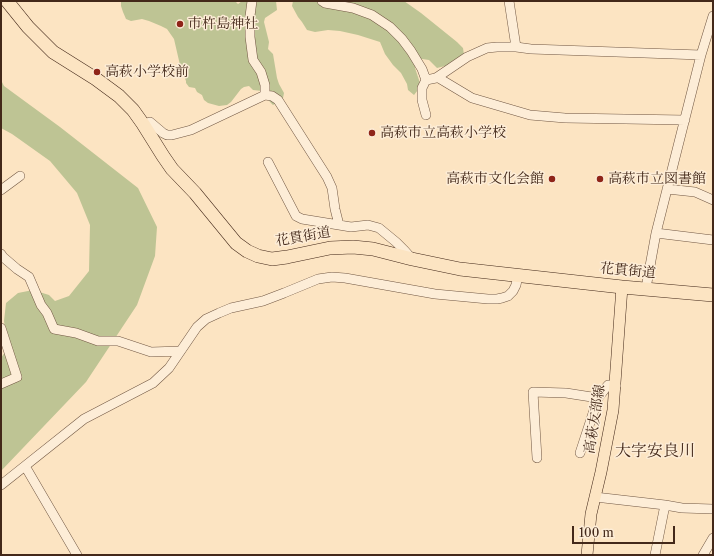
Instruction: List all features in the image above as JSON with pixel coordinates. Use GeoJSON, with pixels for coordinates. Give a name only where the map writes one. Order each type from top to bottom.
{"type":"FeatureCollection","features":[{"type":"Feature","properties":{"kind":"highway","name":"花貫街道"},"geometry":{"type":"LineString","coordinates":[[7,1],[28,27],[53,52],[96,79],[119,96],[133,110],[172,169],[195,193],[236,243],[247,251],[258,256],[272,259],[287,258],[330,246],[366,248],[460,269],[622,287],[713,295]]}},
{"type":"Feature","properties":{"kind":"main road","name":"高萩友部線"},"geometry":{"type":"LineString","coordinates":[[587,555],[591,514],[613,410],[616,386],[622,287]]}},
{"type":"Feature","properties":{"kind":"street"},"geometry":{"type":"LineString","coordinates":[[252,1],[250,37],[253,60],[261,72],[265,85],[265,95]]}},
{"type":"Feature","properties":{"kind":"street"},"geometry":{"type":"LineString","coordinates":[[322,1],[325,3],[353,8],[372,15],[390,27],[402,39],[422,69],[426,80],[422,88],[422,100],[426,115]]}},
{"type":"Feature","properties":{"kind":"street"},"geometry":{"type":"LineString","coordinates":[[508,1],[516,47]]}},
{"type":"Feature","properties":{"kind":"street"},"geometry":{"type":"LineString","coordinates":[[646,288],[656,233],[702,50],[713,16]]}},
{"type":"Feature","properties":{"kind":"street"},"geometry":{"type":"LineString","coordinates":[[426,80],[436,78],[467,57],[487,48],[516,47],[531,49],[702,50],[713,48]]}},
{"type":"Feature","properties":{"kind":"street"},"geometry":{"type":"LineString","coordinates":[[437,77],[472,98],[530,115],[565,118],[685,120]]}},
{"type":"Feature","properties":{"kind":"street"},"geometry":{"type":"LineString","coordinates":[[143,124],[150,122],[162,133],[172,135],[191,130],[265,95],[272,96],[278,100],[327,177],[332,188],[339,225]]}},
{"type":"Feature","properties":{"kind":"street"},"geometry":{"type":"LineString","coordinates":[[268,162],[296,216],[302,219],[351,227],[368,225],[379,228],[405,250],[412,259]]}},
{"type":"Feature","properties":{"kind":"street"},"geometry":{"type":"LineString","coordinates":[[1,190],[20,176]]}},
{"type":"Feature","properties":{"kind":"street"},"geometry":{"type":"LineString","coordinates":[[667,189],[695,192],[713,200]]}},
{"type":"Feature","properties":{"kind":"street"},"geometry":{"type":"LineString","coordinates":[[656,233],[713,240]]}},
{"type":"Feature","properties":{"kind":"street"},"geometry":{"type":"LineString","coordinates":[[2,257],[28,277],[54,329],[76,333],[98,341],[118,340],[151,352],[180,351]]}},
{"type":"Feature","properties":{"kind":"street"},"geometry":{"type":"LineString","coordinates":[[1,485],[84,419],[153,383],[169,368],[197,327],[206,319],[231,308],[263,301],[318,279],[332,277],[435,294],[497,299],[508,296],[516,285],[518,275]]}},
{"type":"Feature","properties":{"kind":"street"},"geometry":{"type":"LineString","coordinates":[[1,328],[17,376],[1,384]]}},
{"type":"Feature","properties":{"kind":"street"},"geometry":{"type":"LineString","coordinates":[[580,453],[598,398],[608,384],[616,386]]}},
{"type":"Feature","properties":{"kind":"street"},"geometry":{"type":"LineString","coordinates":[[537,458],[534,392],[566,393],[598,398]]}},
{"type":"Feature","properties":{"kind":"street"},"geometry":{"type":"LineString","coordinates":[[25,466],[78,555]]}},
{"type":"Feature","properties":{"kind":"street"},"geometry":{"type":"LineString","coordinates":[[595,497],[682,508],[713,509]]}},
{"type":"Feature","properties":{"kind":"street"},"geometry":{"type":"LineString","coordinates":[[654,555],[665,505]]}},
{"type":"Feature","properties":{"kind":"street"},"geometry":{"type":"LineString","coordinates":[[703,555],[713,538]]}},
{"type":"Feature","properties":{"kind":"green space"},"geometry":{"type":"Polygon","coordinates":[[[121,1],[235,1],[238,4],[242,1],[276,1],[277,10],[265,18],[264,22],[269,42],[268,49],[273,54],[277,78],[284,93],[283,98],[273,105],[262,91],[253,90],[249,86],[241,89],[227,105],[219,106],[208,103],[195,88],[189,87],[186,83],[184,67],[180,65],[174,39],[167,29],[142,19],[131,21],[126,19],[121,6],[121,1]]]}},
{"type":"Feature","properties":{"kind":"green space"},"geometry":{"type":"Polygon","coordinates":[[[293,1],[404,1],[457,42],[463,48],[464,55],[449,65],[437,68],[429,60],[416,58],[415,68],[421,86],[414,95],[408,90],[407,84],[401,73],[385,54],[380,42],[340,31],[328,30],[315,32],[307,30],[292,6],[293,1]]]}},
{"type":"Feature","properties":{"kind":"green space"},"geometry":{"type":"Polygon","coordinates":[[[1,80],[4,86],[60,127],[138,188],[157,227],[155,256],[137,305],[86,382],[1,471],[1,358],[5,352],[6,335],[4,321],[6,303],[18,293],[33,290],[49,295],[55,301],[69,296],[89,271],[90,225],[77,193],[50,161],[1,128],[1,80]]]}},
{"type":"Feature","properties":{"kind":"place","name":"市杵島神社"},"geometry":{"type":"Point","coordinates":[180,24]}},
{"type":"Feature","properties":{"kind":"place","name":"高萩小学校前"},"geometry":{"type":"Point","coordinates":[97,72]}},
{"type":"Feature","properties":{"kind":"place","name":"高萩市立高萩小学校"},"geometry":{"type":"Point","coordinates":[372,133]}},
{"type":"Feature","properties":{"kind":"place","name":"高萩市文化会館"},"geometry":{"type":"Point","coordinates":[552,179]}},
{"type":"Feature","properties":{"kind":"place","name":"高萩市立図書館"},"geometry":{"type":"Point","coordinates":[600,179]}},
{"type":"Feature","properties":{"kind":"district","name":"大字安良川"},"geometry":{"type":"Point","coordinates":[655,451]}}]}
